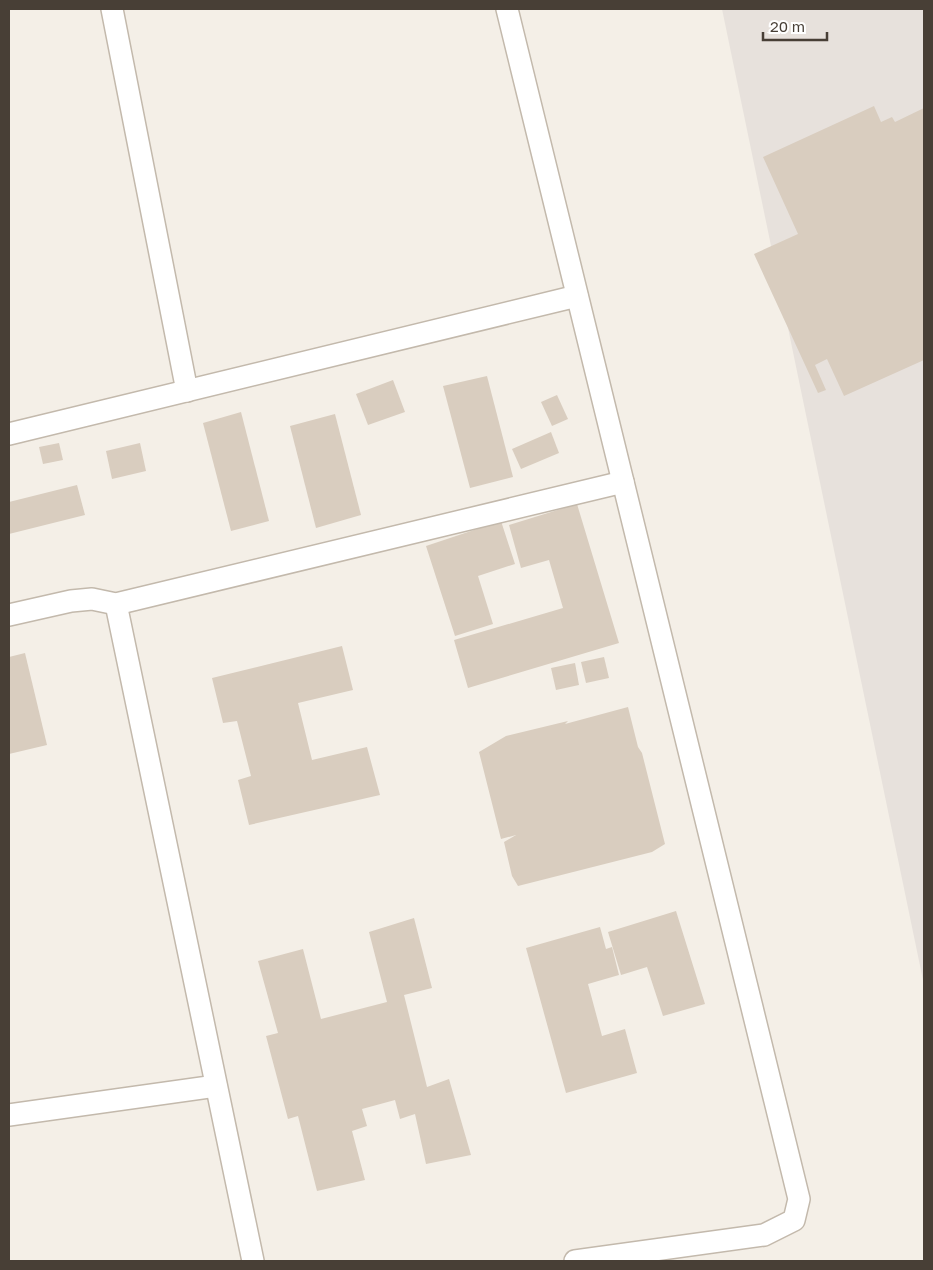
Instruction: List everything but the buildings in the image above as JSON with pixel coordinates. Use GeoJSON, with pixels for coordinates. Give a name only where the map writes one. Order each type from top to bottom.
{"type":"FeatureCollection","features":[{"type":"Feature","properties":{"kind":"lane"},"geometry":{"type":"LineString","coordinates":[[112,9],[187,391]]}},
{"type":"Feature","properties":{"kind":"lane"},"geometry":{"type":"LineString","coordinates":[[507,9],[799,1199],[794,1220],[764,1235],[575,1261]]}},
{"type":"Feature","properties":{"kind":"lane"},"geometry":{"type":"LineString","coordinates":[[9,434],[577,296]]}},
{"type":"Feature","properties":{"kind":"lane"},"geometry":{"type":"LineString","coordinates":[[9,615],[71,601],[92,599],[116,604],[623,482]]}},
{"type":"Feature","properties":{"kind":"lane"},"geometry":{"type":"LineString","coordinates":[[116,604],[253,1261]]}},
{"type":"Feature","properties":{"kind":"lane"},"geometry":{"type":"LineString","coordinates":[[9,1114],[216,1086]]}},
{"type":"Feature","properties":{"kind":"shaded area"},"geometry":{"type":"Polygon","coordinates":[[[722,9],[924,9],[924,985],[722,9]]]}}]}
